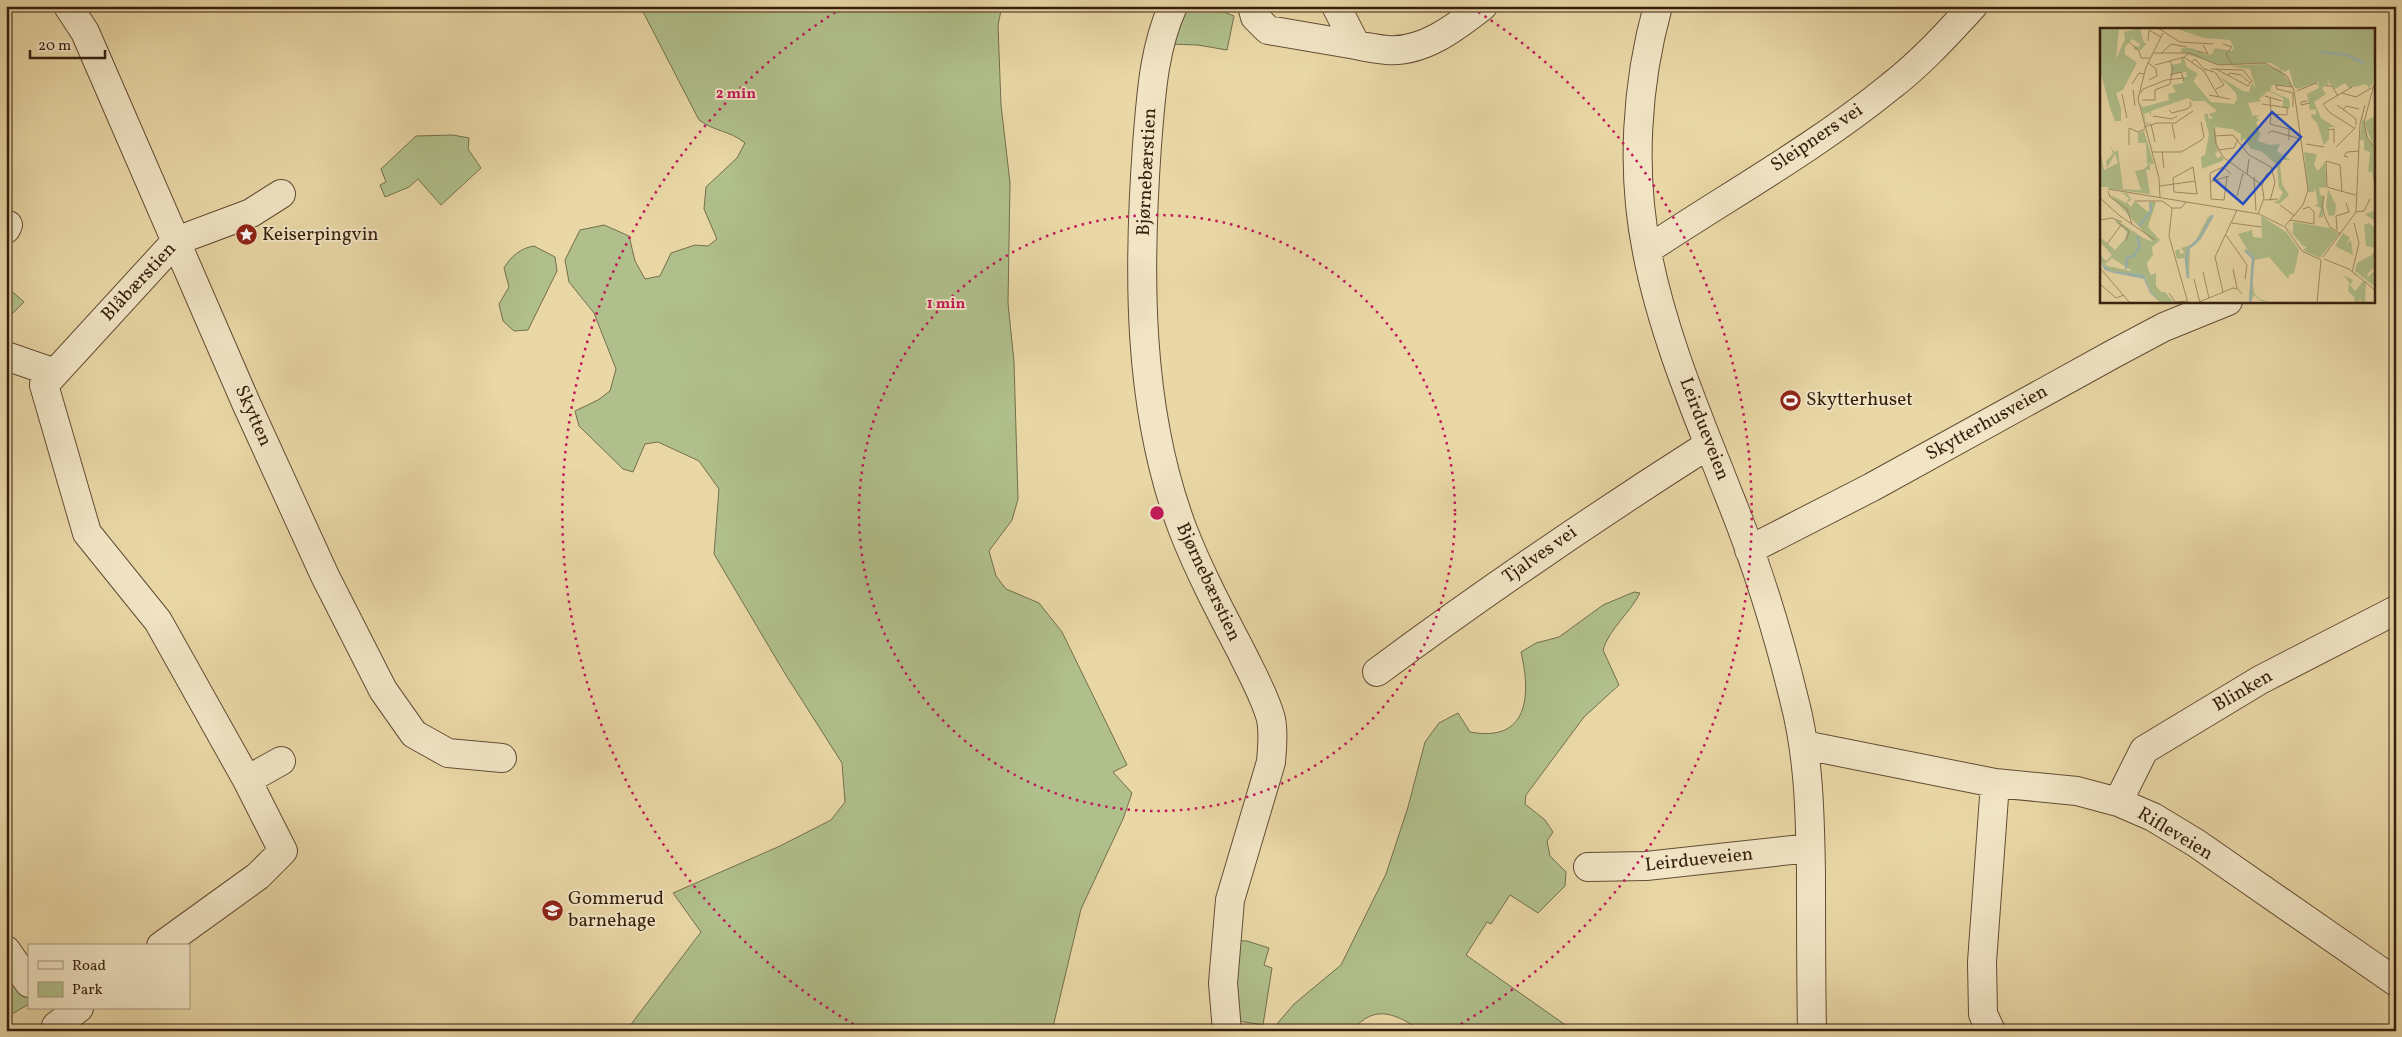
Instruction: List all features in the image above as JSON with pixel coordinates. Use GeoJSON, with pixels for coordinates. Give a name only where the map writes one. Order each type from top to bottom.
{"type":"FeatureCollection","features":[{"type":"Feature","properties":{"kind":"street","name":"Skytten"},"geometry":{"type":"LineString","coordinates":[[68,6],[86,32],[321,568],[383,690],[414,734],[448,753],[502,758]]}},
{"type":"Feature","properties":{"kind":"street","name":"Bjørnebærstien"},"geometry":{"type":"LineString","coordinates":[[1173,6],[1158,52],[1149,106],[1143,219],[1143,302],[1148,383],[1168,488],[1188,542],[1254,678],[1270,719],[1273,741],[1270,762],[1230,900],[1223,983],[1227,1031]]}},
{"type":"Feature","properties":{"kind":"street"},"geometry":{"type":"LineString","coordinates":[[1252,6],[1255,17],[1268,30],[1388,50],[1408,48],[1442,35],[1484,6]]}},
{"type":"Feature","properties":{"kind":"street"},"geometry":{"type":"LineString","coordinates":[[1336,6],[1356,45]]}},
{"type":"Feature","properties":{"kind":"street","name":"Leirdueveien"},"geometry":{"type":"LineString","coordinates":[[1658,6],[1650,34],[1639,116],[1638,177],[1646,250],[1661,310],[1708,445],[1749,550],[1792,691],[1804,745],[1809,799],[1812,1031]]}},
{"type":"Feature","properties":{"kind":"street","name":"Sleipners vei"},"geometry":{"type":"LineString","coordinates":[[1646,250],[1842,124],[1892,86],[1936,45],[1972,6]]}},
{"type":"Feature","properties":{"kind":"street","name":"Blåbærstien"},"geometry":{"type":"LineString","coordinates":[[49,379],[176,240],[251,213],[281,194]]}},
{"type":"Feature","properties":{"kind":"street","name":"Skytterhusveien"},"geometry":{"type":"LineString","coordinates":[[1749,550],[1872,487],[2123,348],[2164,327],[2226,302]]}},
{"type":"Feature","properties":{"kind":"street"},"geometry":{"type":"LineString","coordinates":[[6,356],[49,379],[87,533],[158,622],[247,780],[283,851],[258,876],[164,944]]}},
{"type":"Feature","properties":{"kind":"street","name":"Tjalves vei"},"geometry":{"type":"LineString","coordinates":[[1377,672],[1446,620],[1604,511],[1708,445]]}},
{"type":"Feature","properties":{"kind":"street","name":"Blinken"},"geometry":{"type":"LineString","coordinates":[[2118,802],[2144,750],[2260,680],[2396,610]]}},
{"type":"Feature","properties":{"kind":"street","name":"Rifleveien"},"geometry":{"type":"LineString","coordinates":[[1804,745],[1995,783],[2076,791],[2118,802],[2153,816],[2396,982]]}},
{"type":"Feature","properties":{"kind":"street"},"geometry":{"type":"LineString","coordinates":[[247,780],[281,761]]}},
{"type":"Feature","properties":{"kind":"street"},"geometry":{"type":"LineString","coordinates":[[1991,1031],[1983,1014],[1982,962],[1995,783]]}},
{"type":"Feature","properties":{"kind":"street","name":"Leirdueveien"},"geometry":{"type":"LineString","coordinates":[[1588,867],[1646,866],[1810,848]]}},
{"type":"Feature","properties":{"kind":"street"},"geometry":{"type":"LineString","coordinates":[[6,950],[28,982]]}},
{"type":"Feature","properties":{"kind":"street"},"geometry":{"type":"LineString","coordinates":[[51,1022],[75,1010]]}},
{"type":"Feature","properties":{"kind":"green space"},"geometry":{"type":"Polygon","coordinates":[[[640,6],[1002,6],[998,25],[1001,105],[1010,183],[1008,303],[1014,362],[1018,499],[1012,520],[989,551],[996,576],[1006,589],[1039,603],[1062,632],[1127,765],[1113,772],[1132,793],[1123,819],[1081,909],[1052,1031],[626,1031],[701,932],[673,893],[780,846],[831,820],[845,802],[842,763],[784,672],[714,554],[719,489],[699,461],[658,442],[645,444],[633,472],[623,469],[579,426],[575,411],[598,400],[610,391],[616,369],[594,313],[569,282],[565,260],[580,230],[604,225],[629,236],[635,261],[645,279],[660,276],[671,253],[695,245],[708,246],[717,239],[704,209],[706,187],[737,158],[745,143],[699,120],[640,6]]]}},
{"type":"Feature","properties":{"kind":"green space"},"geometry":{"type":"Polygon","coordinates":[[[1185,6],[1209,6],[1234,16],[1227,50],[1198,45],[1168,44],[1185,6]]]}},
{"type":"Feature","properties":{"kind":"green space"},"geometry":{"type":"Polygon","coordinates":[[[453,135],[469,138],[468,149],[481,168],[441,205],[418,179],[409,187],[385,197],[380,185],[386,182],[381,169],[416,136],[453,135]]]}},
{"type":"Feature","properties":{"kind":"green space"},"geometry":{"type":"Polygon","coordinates":[[[534,246],[555,257],[557,271],[528,330],[514,331],[503,321],[499,304],[509,287],[504,268],[517,253],[534,246]]]}},
{"type":"Feature","properties":{"kind":"green space"},"geometry":{"type":"Polygon","coordinates":[[[6,286],[24,302],[6,320],[6,286]]]}},
{"type":"Feature","properties":{"kind":"green space"},"geometry":{"type":"Polygon","coordinates":[[[1634,592],[1640,593],[1610,635],[1603,650],[1619,685],[1584,717],[1526,795],[1525,804],[1545,820],[1553,832],[1547,841],[1550,856],[1566,872],[1565,886],[1538,913],[1510,895],[1491,924],[1487,922],[1466,955],[1574,1031],[1422,1031],[1395,1016],[1378,1014],[1361,1022],[1352,1031],[1271,1031],[1294,1004],[1341,965],[1386,874],[1408,807],[1425,742],[1439,723],[1458,713],[1470,732],[1490,733],[1504,730],[1515,723],[1525,699],[1526,684],[1521,652],[1536,643],[1559,637],[1603,605],[1634,592]]]}},
{"type":"Feature","properties":{"kind":"green space"},"geometry":{"type":"Polygon","coordinates":[[[1233,940],[1247,941],[1269,948],[1264,965],[1272,968],[1263,1025],[1239,1021],[1233,940]]]}},
{"type":"Feature","properties":{"kind":"green space"},"geometry":{"type":"Polygon","coordinates":[[[17,980],[28,996],[28,1005],[12,1014],[6,1004],[6,987],[17,980]]]}},
{"type":"Feature","properties":{"kind":"place","name":"Keiserpingvin"},"geometry":{"type":"Point","coordinates":[246,235]}},
{"type":"Feature","properties":{"kind":"place","name":"Skytterhuset"},"geometry":{"type":"Point","coordinates":[1790,400]}},
{"type":"Feature","properties":{"kind":"place","name":"Gommerud barnehage"},"geometry":{"type":"Point","coordinates":[552,910]}}]}
